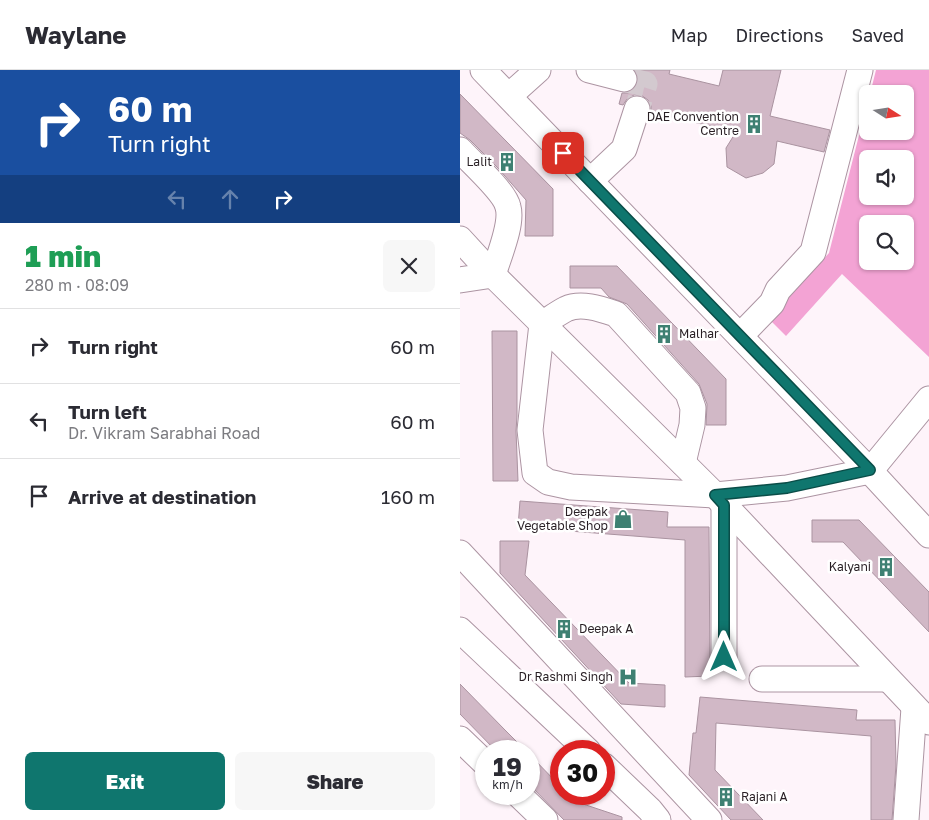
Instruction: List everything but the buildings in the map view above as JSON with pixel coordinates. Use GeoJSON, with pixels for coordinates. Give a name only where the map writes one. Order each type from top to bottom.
{"type":"FeatureCollection","features":[{"type":"Feature","properties":{"kind":"street"},"geometry":{"type":"LineString","coordinates":[[483,70],[870,470],[929,535]]}},
{"type":"Feature","properties":{"kind":"street"},"geometry":{"type":"LineString","coordinates":[[509,96],[538,70]]}},
{"type":"Feature","properties":{"kind":"street"},"geometry":{"type":"LineString","coordinates":[[589,70],[624,79]]}},
{"type":"Feature","properties":{"kind":"street"},"geometry":{"type":"LineString","coordinates":[[740,336],[772,303],[778,290],[813,252],[860,70]]}},
{"type":"Feature","properties":{"kind":"street"},"geometry":{"type":"LineString","coordinates":[[590,181],[624,149],[637,109]]}},
{"type":"Feature","properties":{"kind":"street"},"geometry":{"type":"LineString","coordinates":[[460,150],[503,196],[508,206],[508,222],[493,276]]}},
{"type":"Feature","properties":{"kind":"street"},"geometry":{"type":"LineString","coordinates":[[460,239],[493,276],[719,500],[922,715],[906,820]]}},
{"type":"Feature","properties":{"kind":"street"},"geometry":{"type":"LineString","coordinates":[[460,280],[493,276]]}},
{"type":"Feature","properties":{"kind":"street"},"geometry":{"type":"LineString","coordinates":[[542,324],[567,308],[579,306],[600,309],[616,314],[688,393],[693,408],[692,425],[683,463]]}},
{"type":"Feature","properties":{"kind":"street"},"geometry":{"type":"LineString","coordinates":[[542,324],[530,430],[535,474],[548,482],[571,487],[719,500],[870,470],[929,400]]}},
{"type":"Feature","properties":{"kind":"street"},"geometry":{"type":"LineString","coordinates":[[719,500],[724,657]]}},
{"type":"Feature","properties":{"kind":"street"},"geometry":{"type":"LineString","coordinates":[[460,552],[709,820]]}},
{"type":"Feature","properties":{"kind":"street"},"geometry":{"type":"LineString","coordinates":[[460,630],[576,740]]}},
{"type":"Feature","properties":{"kind":"street"},"geometry":{"type":"LineString","coordinates":[[762,680],[887,679]]}},
{"type":"Feature","properties":{"kind":"street"},"geometry":{"type":"LineString","coordinates":[[460,739],[475,753]]}},
{"type":"Feature","properties":{"kind":"street"},"geometry":{"type":"LineString","coordinates":[[615,778],[651,817]]}},
{"type":"Feature","properties":{"kind":"street"},"geometry":{"type":"LineString","coordinates":[[529,805],[545,820]]}},
{"type":"Feature","properties":{"kind":"shaded area"},"geometry":{"type":"Polygon","coordinates":[[[876,70],[929,70],[929,357],[842,274],[786,336],[769,319],[829,253],[859,135],[859,140],[914,140],[914,85],[872,85],[876,70]]]}},
{"type":"Feature","properties":{"kind":"tunnel"},"geometry":{"type":"LineString","coordinates":[[624,79],[645,84],[637,109]]}},
{"type":"Feature","properties":{"kind":"place","name":"DAE Convention Centre"},"geometry":{"type":"Point","coordinates":[754,124]}},
{"type":"Feature","properties":{"kind":"place","name":"Lalit"},"geometry":{"type":"Point","coordinates":[507,162]}},
{"type":"Feature","properties":{"kind":"place","name":"Malhar"},"geometry":{"type":"Point","coordinates":[664,334]}},
{"type":"Feature","properties":{"kind":"place","name":"Deepak Vegetable Shop"},"geometry":{"type":"Point","coordinates":[623,519]}},
{"type":"Feature","properties":{"kind":"place","name":"Kalyani"},"geometry":{"type":"Point","coordinates":[886,567]}},
{"type":"Feature","properties":{"kind":"place","name":"Deepak A"},"geometry":{"type":"Point","coordinates":[564,629]}},
{"type":"Feature","properties":{"kind":"place","name":"Dr Rashmi Singh"},"geometry":{"type":"Point","coordinates":[628,677]}},
{"type":"Feature","properties":{"kind":"place","name":"Rajani A"},"geometry":{"type":"Point","coordinates":[726,797]}},
{"type":"Feature","properties":{"kind":"route"},"geometry":{"type":"LineString","coordinates":[[563,153],[870,470],[809,485],[715,495],[724,505],[724,657]]}}]}
